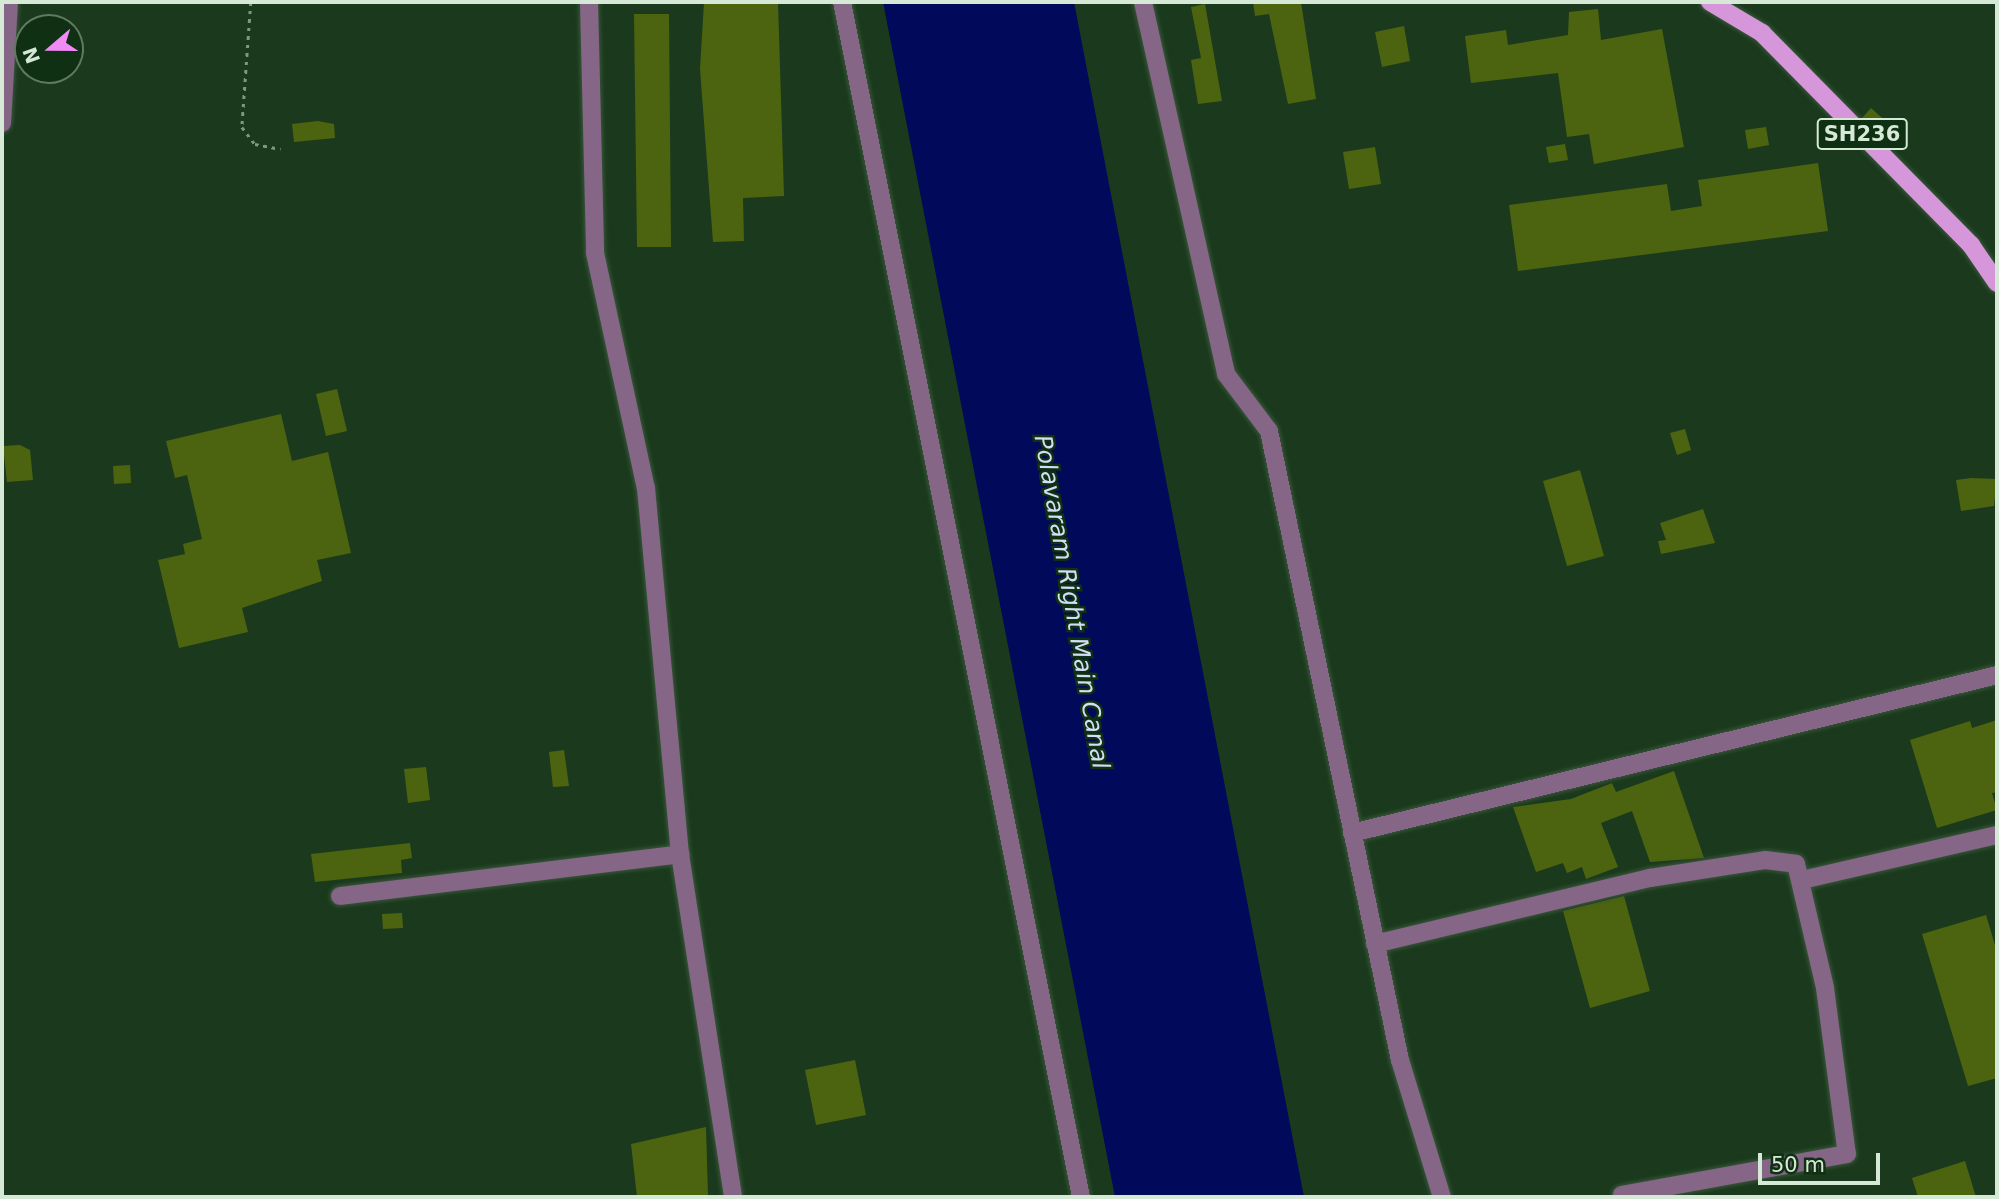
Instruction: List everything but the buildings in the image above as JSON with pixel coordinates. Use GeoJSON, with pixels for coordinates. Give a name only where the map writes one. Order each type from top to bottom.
{"type":"FeatureCollection","features":[{"type":"Feature","properties":{"kind":"main road","name":"SH236"},"geometry":{"type":"LineString","coordinates":[[1710,2],[1762,33],[1971,245],[1997,283]]}},
{"type":"Feature","properties":{"kind":"street"},"geometry":{"type":"LineString","coordinates":[[2,123],[4,37],[9,2]]}},
{"type":"Feature","properties":{"kind":"street"},"geometry":{"type":"LineString","coordinates":[[589,2],[595,253],[646,488],[680,854],[733,1197]]}},
{"type":"Feature","properties":{"kind":"street"},"geometry":{"type":"LineString","coordinates":[[842,2],[1081,1197]]}},
{"type":"Feature","properties":{"kind":"street"},"geometry":{"type":"LineString","coordinates":[[1143,2],[1226,374],[1269,430],[1401,1060],[1442,1197]]}},
{"type":"Feature","properties":{"kind":"street"},"geometry":{"type":"LineString","coordinates":[[1352,833],[1997,675]]}},
{"type":"Feature","properties":{"kind":"street"},"geometry":{"type":"LineString","coordinates":[[1802,880],[1997,835]]}},
{"type":"Feature","properties":{"kind":"street"},"geometry":{"type":"LineString","coordinates":[[340,896],[680,854]]}},
{"type":"Feature","properties":{"kind":"street"},"geometry":{"type":"LineString","coordinates":[[1376,944],[1650,878],[1752,862],[1796,864],[1802,880],[1825,988],[1847,1154],[1622,1195]]}},
{"type":"Feature","properties":{"kind":"path"},"geometry":{"type":"LineString","coordinates":[[251,2],[242,127],[255,144],[281,149]]}},
{"type":"Feature","properties":{"kind":"water","name":"Polavaram Right Main Canal"},"geometry":{"type":"Polygon","coordinates":[[[883,2],[1074,2],[1304,1197],[1115,1197],[883,2]]]}}]}
